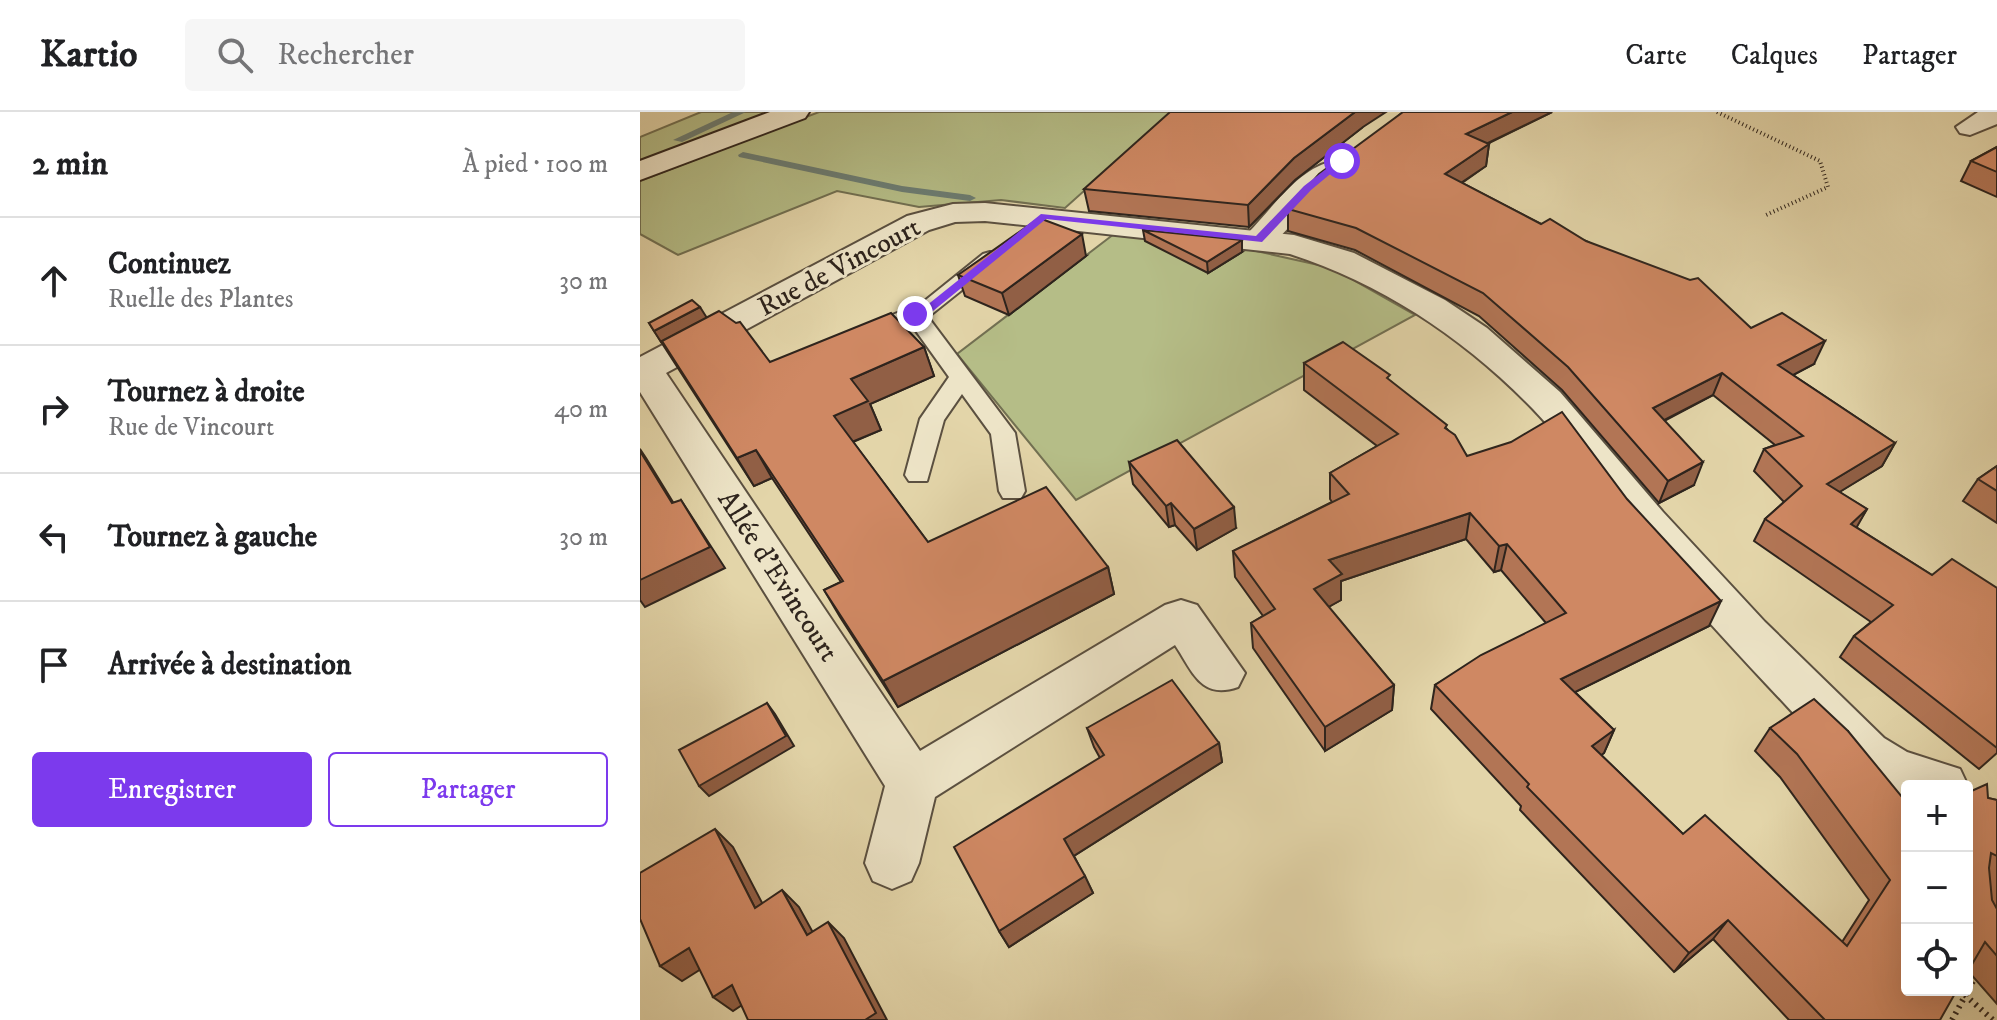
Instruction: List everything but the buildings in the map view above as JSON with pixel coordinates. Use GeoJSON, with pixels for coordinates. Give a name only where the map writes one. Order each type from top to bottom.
{"type":"FeatureCollection","features":[{"type":"Feature","properties":{"kind":"street"},"geometry":{"type":"LineString","coordinates":[[640,171],[795,112]]}},
{"type":"Feature","properties":{"kind":"street"},"geometry":{"type":"LineString","coordinates":[[1970,127],[1997,113]]}},
{"type":"Feature","properties":{"kind":"street"},"geometry":{"type":"LineString","coordinates":[[1259,240],[1307,188],[1353,152]]}},
{"type":"Feature","properties":{"kind":"street","name":"Rue de Vincourt"},"geometry":{"type":"LineString","coordinates":[[643,371],[918,223],[966,212],[1044,216],[1259,240],[1321,252],[1433,307],[1518,373],[1586,444],[1648,523],[1749,635],[1866,754],[1896,789],[1901,789]]}},
{"type":"Feature","properties":{"kind":"street","name":"Allée d'Evincourt"},"geometry":{"type":"LineString","coordinates":[[643,371],[912,783]]}},
{"type":"Feature","properties":{"kind":"street"},"geometry":{"type":"LineString","coordinates":[[892,863],[912,783],[1181,618],[1221,673]]}},
{"type":"Feature","properties":{"kind":"lane"},"geometry":{"type":"LineString","coordinates":[[848,341],[930,308],[1044,216]]}},
{"type":"Feature","properties":{"kind":"lane"},"geometry":{"type":"LineString","coordinates":[[915,314],[1003,433],[1012,491]]}},
{"type":"Feature","properties":{"kind":"lane"},"geometry":{"type":"LineString","coordinates":[[918,475],[932,419],[962,377]]}},
{"type":"Feature","properties":{"kind":"path"},"geometry":{"type":"LineString","coordinates":[[1717,112],[1820,161],[1828,187],[1766,215]]}},
{"type":"Feature","properties":{"kind":"path"},"geometry":{"type":"LineString","coordinates":[[1973,980],[1984,960]]}},
{"type":"Feature","properties":{"kind":"path"},"geometry":{"type":"LineString","coordinates":[[1952,1020],[1964,996]]}},
{"type":"Feature","properties":{"kind":"path"},"geometry":{"type":"LineString","coordinates":[[1966,996],[1993,1020]]}},
{"type":"Feature","properties":{"kind":"green space"},"geometry":{"type":"Polygon","coordinates":[[[701,112],[772,112],[640,163],[640,137],[701,112]]]}},
{"type":"Feature","properties":{"kind":"green space"},"geometry":{"type":"Polygon","coordinates":[[[819,112],[1172,112],[1065,208],[1001,200],[919,207],[837,191],[678,255],[640,234],[640,181],[819,112]]]}},
{"type":"Feature","properties":{"kind":"green space"},"geometry":{"type":"Polygon","coordinates":[[[1114,234],[1206,244],[1208,273],[1247,249],[1332,268],[1415,315],[1076,500],[957,354],[1114,234]]]}},
{"type":"Feature","properties":{"kind":"waterway"},"geometry":{"type":"LineString","coordinates":[[678,140],[741,112]]}},
{"type":"Feature","properties":{"kind":"waterway"},"geometry":{"type":"LineString","coordinates":[[743,155],[902,189],[970,198]]}},
{"type":"Feature","properties":{"kind":"route"},"geometry":{"type":"LineString","coordinates":[[915,314],[930,308],[1044,216],[1259,240],[1307,188],[1342,161]]}}]}
